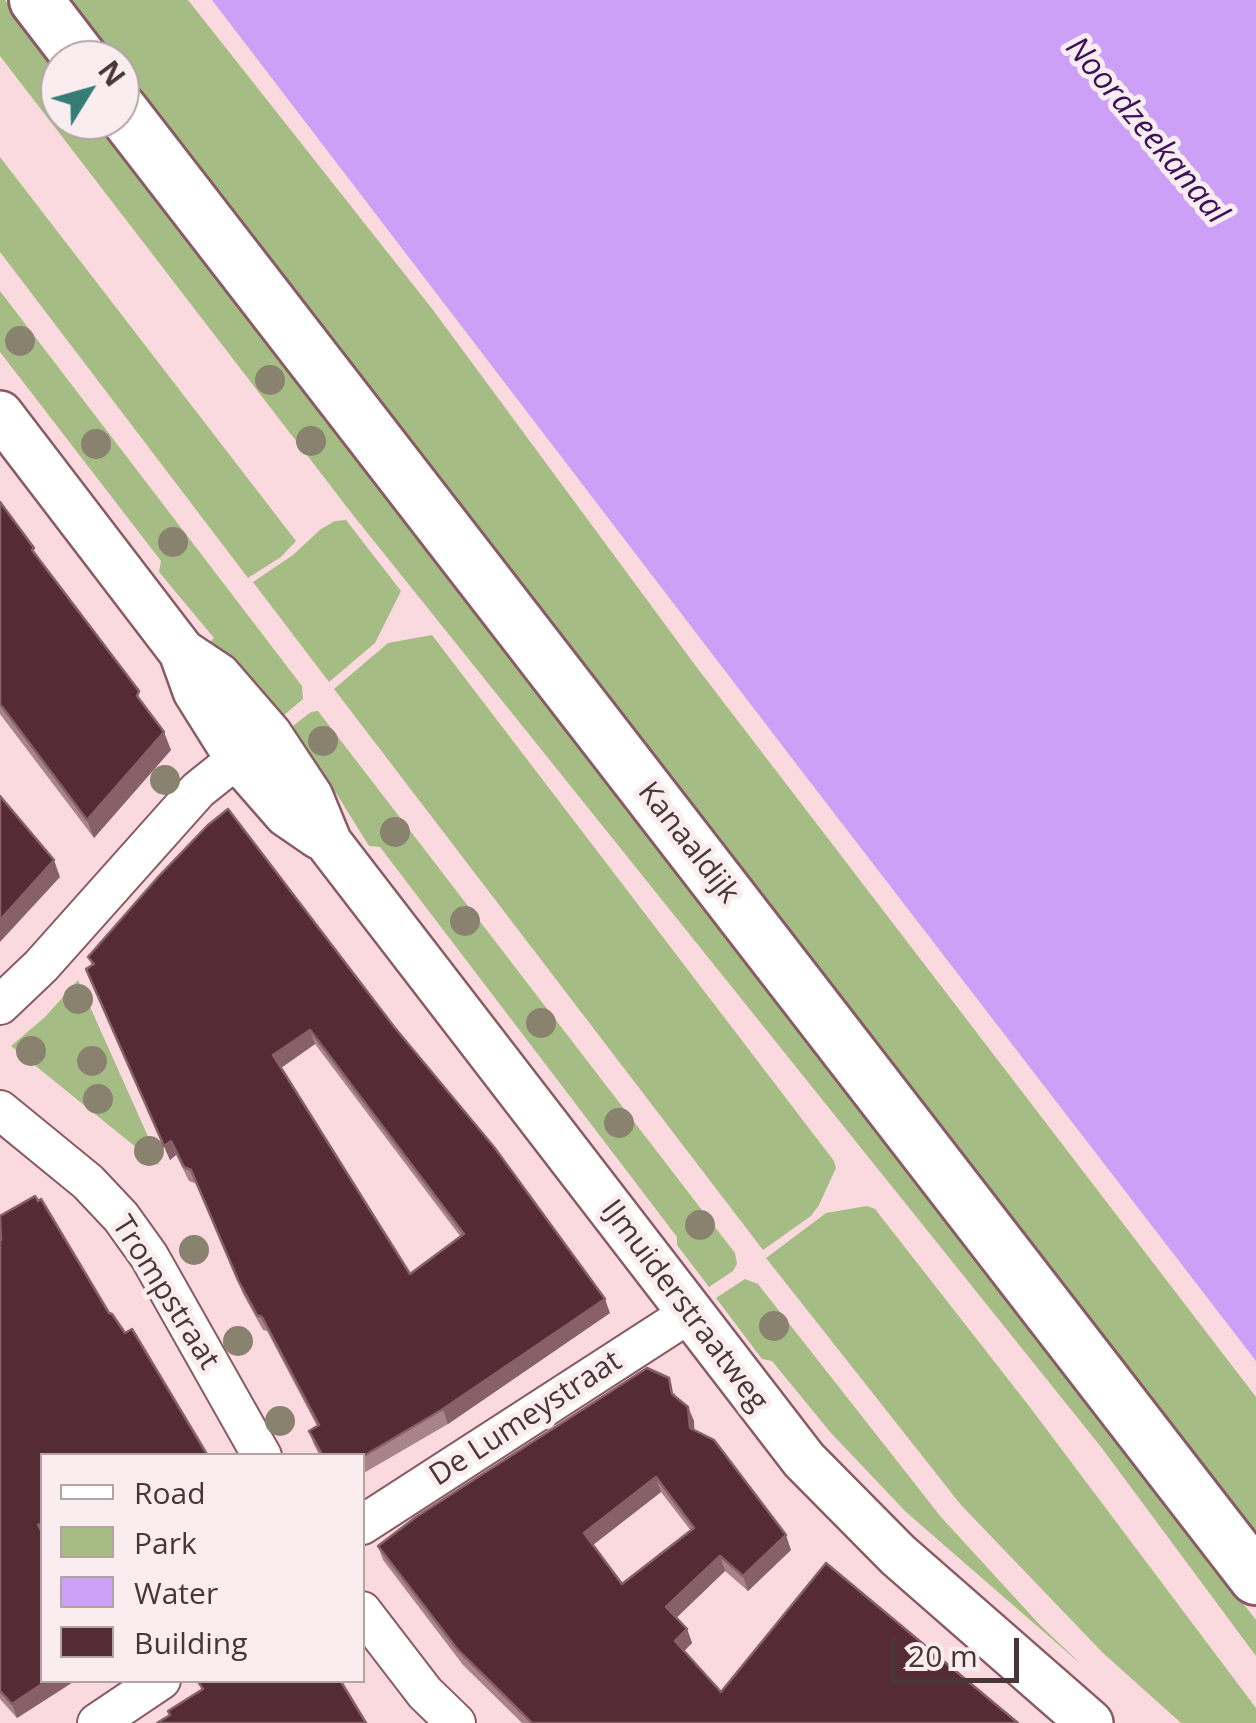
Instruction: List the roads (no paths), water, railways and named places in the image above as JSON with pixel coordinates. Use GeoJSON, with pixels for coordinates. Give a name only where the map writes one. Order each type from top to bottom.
{"type":"FeatureCollection","features":[{"type":"Feature","properties":{"kind":"main road"},"geometry":{"type":"LineString","coordinates":[[36,0],[67,40]]}},
{"type":"Feature","properties":{"kind":"main road","name":"Kanaaldijk"},"geometry":{"type":"LineString","coordinates":[[140,134],[1256,1578]]}},
{"type":"Feature","properties":{"kind":"street","name":"IJmuiderstraatweg"},"geometry":{"type":"LineString","coordinates":[[0,414],[182,652],[196,692],[238,758],[287,814],[329,843]]}},
{"type":"Feature","properties":{"kind":"street","name":"IJmuiderstraatweg"},"geometry":{"type":"LineString","coordinates":[[182,652],[218,676],[269,735],[310,797],[329,843],[804,1460],[851,1510],[1090,1723]]}},
{"type":"Feature","properties":{"kind":"street"},"geometry":{"type":"LineString","coordinates":[[0,1005],[41,966],[198,790],[238,758]]}},
{"type":"Feature","properties":{"kind":"street","name":"Trompstraat"},"geometry":{"type":"LineString","coordinates":[[0,1110],[88,1182],[121,1217],[149,1256],[260,1453]]}},
{"type":"Feature","properties":{"kind":"street","name":"De Lumeystraat"},"geometry":{"type":"LineString","coordinates":[[365,1523],[690,1313]]}},
{"type":"Feature","properties":{"kind":"street"},"geometry":{"type":"LineString","coordinates":[[365,1615],[425,1692],[456,1723]]}},
{"type":"Feature","properties":{"kind":"street"},"geometry":{"type":"LineString","coordinates":[[97,1723],[157,1683]]}},
{"type":"Feature","properties":{"kind":"water","name":"Noordzeekanaal"},"geometry":{"type":"Polygon","coordinates":[[[212,0],[1256,0],[1256,1361],[807,778],[212,0]]]}}]}
